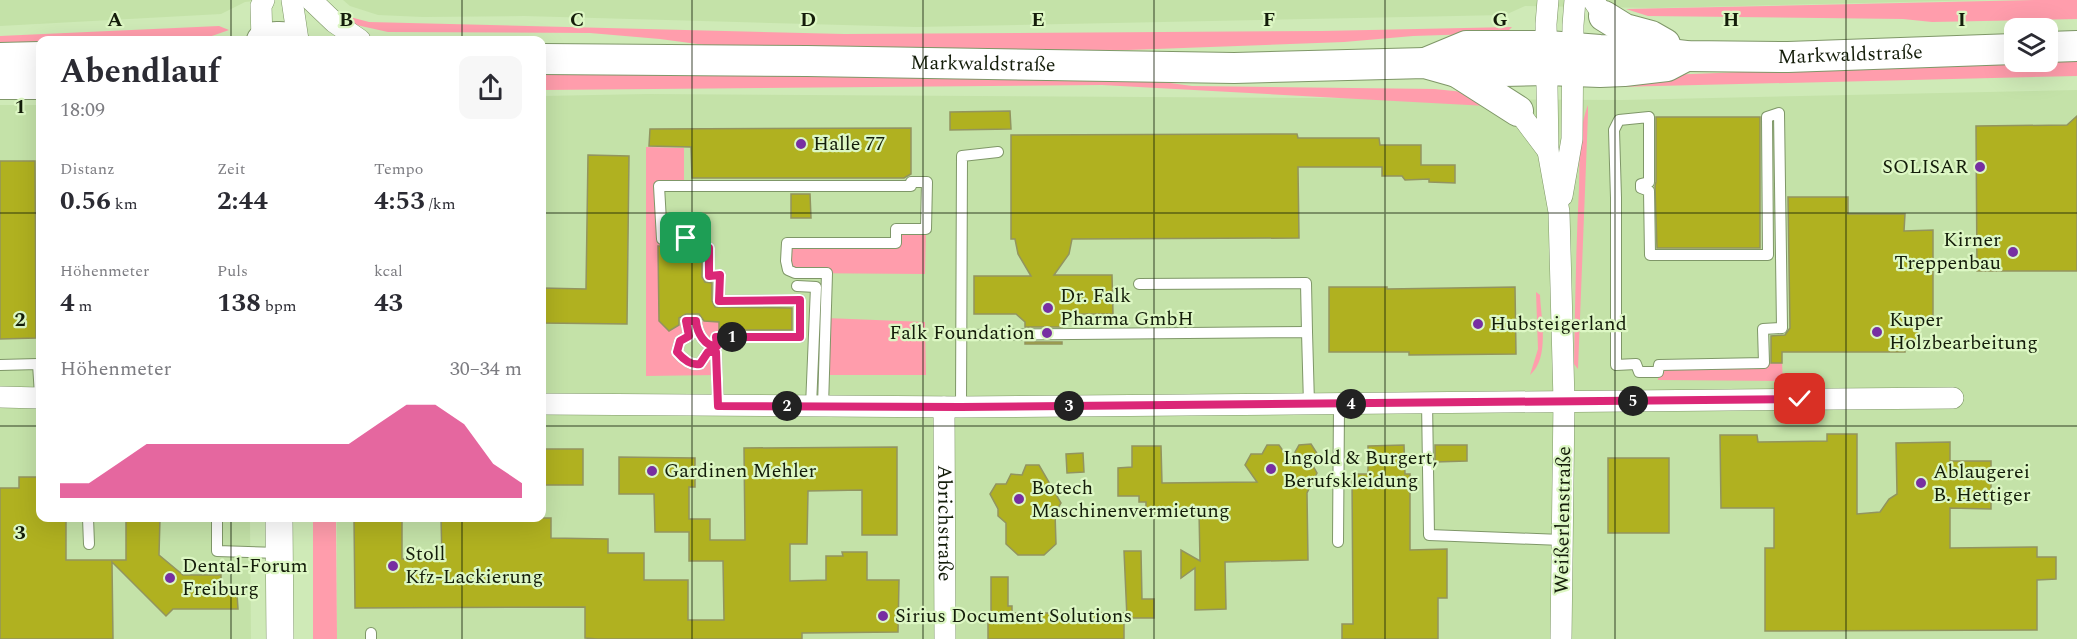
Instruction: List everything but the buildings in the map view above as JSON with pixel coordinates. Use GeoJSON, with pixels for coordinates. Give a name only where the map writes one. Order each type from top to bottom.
{"type":"FeatureCollection","features":[{"type":"Feature","properties":{"kind":"main road"},"geometry":{"type":"LineString","coordinates":[[1598,8],[1624,28],[1651,36],[1686,56]]}},
{"type":"Feature","properties":{"kind":"main road","name":"Markwaldstraße"},"geometry":{"type":"LineString","coordinates":[[1425,63],[1466,46],[1560,59],[1624,71],[1667,66],[1686,56],[1788,57],[2004,49]]}},
{"type":"Feature","properties":{"kind":"main road"},"geometry":{"type":"LineString","coordinates":[[2058,47],[2077,46]]}},
{"type":"Feature","properties":{"kind":"main road"},"geometry":{"type":"LineString","coordinates":[[0,57],[36,57]]}},
{"type":"Feature","properties":{"kind":"main road","name":"Markwaldstraße"},"geometry":{"type":"LineString","coordinates":[[546,59],[1234,68],[1425,63],[1456,72],[1560,59]]}},
{"type":"Feature","properties":{"kind":"main road"},"geometry":{"type":"LineString","coordinates":[[1456,72],[1518,111]]}},
{"type":"Feature","properties":{"kind":"main road"},"geometry":{"type":"LineString","coordinates":[[0,84],[36,84]]}},
{"type":"Feature","properties":{"kind":"street"},"geometry":{"type":"LineString","coordinates":[[262,36],[261,6],[264,0]]}},
{"type":"Feature","properties":{"kind":"street"},"geometry":{"type":"LineString","coordinates":[[292,0],[297,36]]}},
{"type":"Feature","properties":{"kind":"street"},"geometry":{"type":"LineString","coordinates":[[311,0],[334,22],[354,36]]}},
{"type":"Feature","properties":{"kind":"street"},"geometry":{"type":"LineString","coordinates":[[1548,0],[1546,24],[1560,59]]}},
{"type":"Feature","properties":{"kind":"street"},"geometry":{"type":"LineString","coordinates":[[1560,59],[1575,0]]}},
{"type":"Feature","properties":{"kind":"street","name":"Weißerlenstraße"},"geometry":{"type":"LineString","coordinates":[[1560,59],[1548,151],[1559,212],[1564,401],[1561,639]]}},
{"type":"Feature","properties":{"kind":"street","name":"Weißerlenstraße"},"geometry":{"type":"LineString","coordinates":[[1559,212],[1572,140],[1560,59]]}},
{"type":"Feature","properties":{"kind":"street"},"geometry":{"type":"LineString","coordinates":[[1518,111],[1548,151]]}},
{"type":"Feature","properties":{"kind":"street"},"geometry":{"type":"LineString","coordinates":[[0,397],[36,397]]}},
{"type":"Feature","properties":{"kind":"street"},"geometry":{"type":"LineString","coordinates":[[546,404],[952,407],[1953,398]]}},
{"type":"Feature","properties":{"kind":"street","name":"Abrichstraße"},"geometry":{"type":"LineString","coordinates":[[945,639],[952,407]]}},
{"type":"Feature","properties":{"kind":"street"},"geometry":{"type":"LineString","coordinates":[[279,522],[280,639]]}},
{"type":"Feature","properties":{"kind":"lane"},"geometry":{"type":"LineString","coordinates":[[1779,113],[1782,328],[1763,329],[1764,363],[1659,365],[1658,372],[1639,372],[1636,364],[1616,365],[1614,130],[1619,120],[1649,117],[1649,182],[1641,184],[1641,188],[1649,191],[1650,255],[1768,255],[1767,117],[1779,113]]}},
{"type":"Feature","properties":{"kind":"lane"},"geometry":{"type":"LineString","coordinates":[[952,407],[960,334],[962,156],[998,152]]}},
{"type":"Feature","properties":{"kind":"lane"},"geometry":{"type":"LineString","coordinates":[[718,406],[716,352],[708,352],[700,364],[696,365],[677,352],[680,341],[689,336],[686,321],[696,321],[697,331],[707,345],[714,347],[717,346],[716,337],[800,337],[800,300],[719,301],[720,275],[709,276],[709,248],[686,248],[686,238],[662,238],[659,186],[911,186],[911,182],[927,182],[926,229],[896,228],[896,243],[787,243],[786,261],[789,270],[795,273],[827,273],[821,287],[817,406]]}},
{"type":"Feature","properties":{"kind":"lane"},"geometry":{"type":"LineString","coordinates":[[1140,284],[1306,283],[1309,404]]}},
{"type":"Feature","properties":{"kind":"lane"},"geometry":{"type":"LineString","coordinates":[[797,286],[821,287]]}},
{"type":"Feature","properties":{"kind":"lane"},"geometry":{"type":"LineString","coordinates":[[960,334],[1307,332]]}},
{"type":"Feature","properties":{"kind":"lane"},"geometry":{"type":"LineString","coordinates":[[0,365],[36,364]]}},
{"type":"Feature","properties":{"kind":"lane"},"geometry":{"type":"LineString","coordinates":[[1426,401],[1429,535],[1563,540]]}},
{"type":"Feature","properties":{"kind":"lane"},"geometry":{"type":"LineString","coordinates":[[1338,542],[1339,405]]}},
{"type":"Feature","properties":{"kind":"lane"},"geometry":{"type":"LineString","coordinates":[[88,522],[89,544]]}},
{"type":"Feature","properties":{"kind":"lane"},"geometry":{"type":"LineString","coordinates":[[217,522],[217,551],[279,553]]}},
{"type":"Feature","properties":{"kind":"shaded area"},"geometry":{"type":"Polygon","coordinates":[[[0,0],[263,0],[245,2],[221,14],[0,26],[0,0]]]}},
{"type":"Feature","properties":{"kind":"shaded area"},"geometry":{"type":"Polygon","coordinates":[[[343,0],[1987,0],[1656,8],[1525,6],[1505,15],[916,27],[524,16],[378,15],[350,6],[343,0]]]}},
{"type":"Feature","properties":{"kind":"shaded area"},"geometry":{"type":"Polygon","coordinates":[[[2077,0],[2077,19],[2004,18],[2004,21],[1932,22],[1903,19],[1648,16],[1626,9],[2077,0]]]}},
{"type":"Feature","properties":{"kind":"shaded area"},"geometry":{"type":"Polygon","coordinates":[[[350,17],[369,22],[844,34],[1322,31],[1512,27],[1506,33],[1128,50],[735,49],[590,33],[388,32],[352,24],[347,19],[350,17]]]}},
{"type":"Feature","properties":{"kind":"shaded area"},"geometry":{"type":"Polygon","coordinates":[[[219,26],[229,30],[212,36],[36,36],[36,45],[0,48],[0,36],[219,26]]]}},
{"type":"Feature","properties":{"kind":"shaded area"},"geometry":{"type":"Polygon","coordinates":[[[2077,59],[2077,76],[1616,87],[1611,85],[1667,75],[2004,62],[2004,72],[2058,72],[2058,60],[2077,59]]]}},
{"type":"Feature","properties":{"kind":"shaded area"},"geometry":{"type":"Polygon","coordinates":[[[1090,72],[1192,86],[1434,89],[1474,93],[1487,106],[1102,85],[546,90],[546,75],[1090,72]]]}},
{"type":"Feature","properties":{"kind":"shaded area"},"geometry":{"type":"Polygon","coordinates":[[[2077,90],[2077,639],[337,639],[337,522],[546,522],[546,96],[648,94],[1622,100],[2077,90]]]}},
{"type":"Feature","properties":{"kind":"shaded area"},"geometry":{"type":"Polygon","coordinates":[[[0,105],[36,105],[36,522],[250,522],[251,639],[0,639],[0,105]]]}},
{"type":"Feature","properties":{"kind":"shaded area"},"geometry":{"type":"Polygon","coordinates":[[[1588,105],[1578,369],[1574,364],[1580,156],[1581,135],[1588,105]]]}},
{"type":"Feature","properties":{"kind":"shaded area"},"geometry":{"type":"Polygon","coordinates":[[[646,147],[684,148],[684,187],[660,186],[659,321],[669,331],[686,321],[689,336],[677,346],[690,363],[716,352],[717,375],[646,376],[646,147]]]}},
{"type":"Feature","properties":{"kind":"shaded area"},"geometry":{"type":"Polygon","coordinates":[[[896,229],[926,229],[925,274],[793,273],[787,243],[895,243],[896,229]]]}},
{"type":"Feature","properties":{"kind":"shaded area"},"geometry":{"type":"Polygon","coordinates":[[[1536,292],[1540,295],[1543,338],[1540,359],[1530,375],[1538,349],[1536,292]]]}},
{"type":"Feature","properties":{"kind":"shaded area"},"geometry":{"type":"Polygon","coordinates":[[[826,318],[925,322],[926,375],[824,375],[826,318]]]}},
{"type":"Feature","properties":{"kind":"shaded area"},"geometry":{"type":"Polygon","coordinates":[[[696,321],[719,322],[719,337],[714,347],[696,321]]]}},
{"type":"Feature","properties":{"kind":"shaded area"},"geometry":{"type":"Polygon","coordinates":[[[1782,363],[1783,381],[1658,380],[1659,365],[1782,363]]]}},
{"type":"Feature","properties":{"kind":"shaded area"},"geometry":{"type":"Polygon","coordinates":[[[313,522],[336,522],[337,639],[313,639],[313,522]]]}},
{"type":"Feature","properties":{"kind":"place","name":"Halle 77"},"geometry":{"type":"Point","coordinates":[801,144]}},
{"type":"Feature","properties":{"kind":"place","name":"SOLISAR"},"geometry":{"type":"Point","coordinates":[1980,167]}},
{"type":"Feature","properties":{"kind":"place","name":"Kirner Treppenbau"},"geometry":{"type":"Point","coordinates":[2013,252]}},
{"type":"Feature","properties":{"kind":"place","name":"Dr. Falk Pharma GmbH"},"geometry":{"type":"Point","coordinates":[1048,308]}},
{"type":"Feature","properties":{"kind":"place","name":"Hubsteigerland"},"geometry":{"type":"Point","coordinates":[1478,324]}},
{"type":"Feature","properties":{"kind":"place","name":"Kuper Holzbearbeitung"},"geometry":{"type":"Point","coordinates":[1877,332]}},
{"type":"Feature","properties":{"kind":"place","name":"Falk Foundation"},"geometry":{"type":"Point","coordinates":[1047,333]}},
{"type":"Feature","properties":{"kind":"place","name":"Ingold & Burgert, Berufskleidung"},"geometry":{"type":"Point","coordinates":[1271,469]}},
{"type":"Feature","properties":{"kind":"place","name":"Gardinen Mehler"},"geometry":{"type":"Point","coordinates":[652,471]}},
{"type":"Feature","properties":{"kind":"place","name":"Ablaugerei B. Hettiger"},"geometry":{"type":"Point","coordinates":[1921,483]}},
{"type":"Feature","properties":{"kind":"place","name":"Botech Maschinenvermietung"},"geometry":{"type":"Point","coordinates":[1019,499]}},
{"type":"Feature","properties":{"kind":"place","name":"Stoll Kfz-Lackierung"},"geometry":{"type":"Point","coordinates":[393,566]}},
{"type":"Feature","properties":{"kind":"place","name":"Dental-Forum Freiburg"},"geometry":{"type":"Point","coordinates":[170,578]}},
{"type":"Feature","properties":{"kind":"place","name":"Sirius Document Solutions"},"geometry":{"type":"Point","coordinates":[883,616]}},
{"type":"Feature","properties":{"kind":"route"},"geometry":{"type":"LineString","coordinates":[[686,238],[686,248],[709,248],[709,276],[720,275],[719,301],[800,300],[800,337],[716,337],[717,346],[714,347],[707,345],[697,331],[696,321],[686,321],[689,336],[682,338],[677,346],[677,352],[696,365],[704,360],[708,352],[716,352],[718,406],[1339,405],[1426,401],[1800,399]]}}]}
